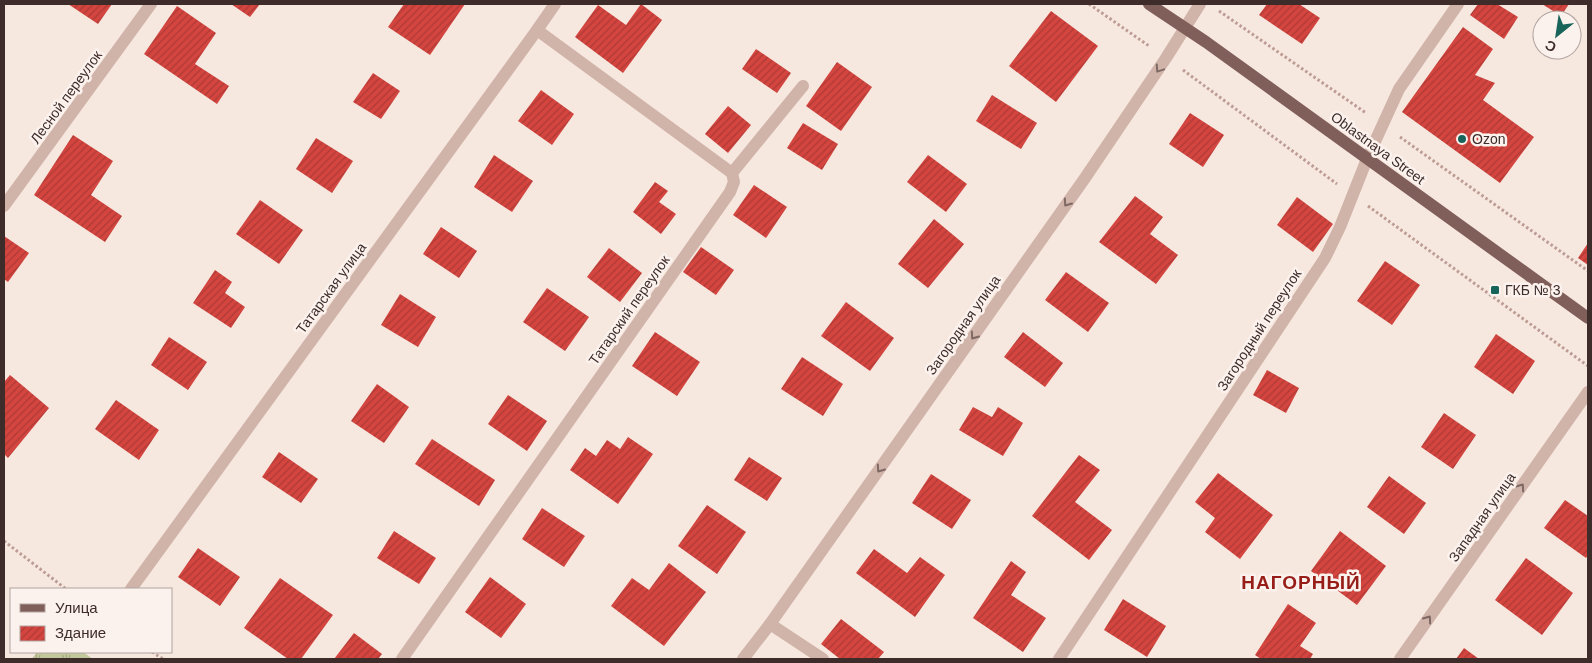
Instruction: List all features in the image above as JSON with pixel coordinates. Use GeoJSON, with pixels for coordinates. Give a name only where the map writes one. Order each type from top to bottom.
{"type":"FeatureCollection","features":[{"type":"Feature","properties":{"kind":"main road","name":"Oblastnaya Street"},"geometry":{"type":"LineString","coordinates":[[1149,4],[1588,318]]}},
{"type":"Feature","properties":{"kind":"street","name":"Лесной переулок"},"geometry":{"type":"LineString","coordinates":[[4,206],[151,4]]}},
{"type":"Feature","properties":{"kind":"street","name":"Татарская улица"},"geometry":{"type":"LineString","coordinates":[[132,588],[555,4]]}},
{"type":"Feature","properties":{"kind":"street","name":"Загородная улица"},"geometry":{"type":"LineString","coordinates":[[743,659],[770,624],[1085,178],[1200,4]]}},
{"type":"Feature","properties":{"kind":"street","name":"Загородный переулок"},"geometry":{"type":"LineString","coordinates":[[1059,659],[1325,258],[1340,228],[1367,159],[1399,89],[1458,4]]}},
{"type":"Feature","properties":{"kind":"street"},"geometry":{"type":"LineString","coordinates":[[538,30],[732,172],[803,86]]}},
{"type":"Feature","properties":{"kind":"street","name":"Татарский переулок"},"geometry":{"type":"LineString","coordinates":[[402,659],[730,192],[734,182],[732,172]]}},
{"type":"Feature","properties":{"kind":"street","name":"Западная улица"},"geometry":{"type":"LineString","coordinates":[[1400,659],[1588,392]]}},
{"type":"Feature","properties":{"kind":"street"},"geometry":{"type":"LineString","coordinates":[[770,624],[823,659]]}},
{"type":"Feature","properties":{"kind":"path"},"geometry":{"type":"LineString","coordinates":[[1089,4],[1166,58],[1588,366]]}},
{"type":"Feature","properties":{"kind":"path"},"geometry":{"type":"LineString","coordinates":[[4,541],[65,588]]}},
{"type":"Feature","properties":{"kind":"green space"},"geometry":{"type":"Polygon","coordinates":[[[36,653],[84,653],[93,659],[32,659],[36,653]]]}},
{"type":"Feature","properties":{"kind":"building"},"geometry":{"type":"Polygon","coordinates":[[[68,4],[112,4],[98,24],[68,4]]]}},
{"type":"Feature","properties":{"kind":"building"},"geometry":{"type":"Polygon","coordinates":[[[231,4],[260,4],[250,17],[231,4]]]}},
{"type":"Feature","properties":{"kind":"building"},"geometry":{"type":"Polygon","coordinates":[[[404,4],[465,4],[430,55],[388,27],[404,4]]]}},
{"type":"Feature","properties":{"kind":"building"},"geometry":{"type":"Polygon","coordinates":[[[641,4],[662,20],[623,73],[575,37],[598,5],[626,25],[641,4]]]}},
{"type":"Feature","properties":{"kind":"building"},"geometry":{"type":"Polygon","coordinates":[[[1267,4],[1299,4],[1320,18],[1302,44],[1259,15],[1267,4]]]}},
{"type":"Feature","properties":{"kind":"building"},"geometry":{"type":"Polygon","coordinates":[[[1478,4],[1497,4],[1518,17],[1504,39],[1470,15],[1478,4]]]}},
{"type":"Feature","properties":{"kind":"building"},"geometry":{"type":"Polygon","coordinates":[[[1542,4],[1569,4],[1565,10],[1552,10],[1542,4]]]}},
{"type":"Feature","properties":{"kind":"building"},"geometry":{"type":"Polygon","coordinates":[[[177,6],[216,33],[195,64],[229,86],[217,104],[144,54],[177,6]]]}},
{"type":"Feature","properties":{"kind":"building"},"geometry":{"type":"Polygon","coordinates":[[[1051,11],[1098,46],[1056,102],[1009,66],[1051,11]]]}},
{"type":"Feature","properties":{"kind":"building"},"geometry":{"type":"Polygon","coordinates":[[[1463,27],[1493,49],[1475,75],[1495,83],[1483,100],[1534,137],[1500,183],[1402,112],[1463,27]]]}},
{"type":"Feature","properties":{"kind":"building"},"geometry":{"type":"Polygon","coordinates":[[[756,49],[791,73],[777,93],[742,69],[756,49]]]}},
{"type":"Feature","properties":{"kind":"building"},"geometry":{"type":"Polygon","coordinates":[[[837,62],[872,87],[841,131],[806,106],[837,62]]]}},
{"type":"Feature","properties":{"kind":"building"},"geometry":{"type":"Polygon","coordinates":[[[373,73],[400,91],[381,119],[353,102],[373,73]]]}},
{"type":"Feature","properties":{"kind":"building"},"geometry":{"type":"Polygon","coordinates":[[[541,90],[574,114],[552,145],[518,121],[541,90]]]}},
{"type":"Feature","properties":{"kind":"building"},"geometry":{"type":"Polygon","coordinates":[[[992,95],[1037,123],[1021,149],[976,121],[992,95]]]}},
{"type":"Feature","properties":{"kind":"building"},"geometry":{"type":"Polygon","coordinates":[[[728,106],[751,125],[728,153],[705,134],[728,106]]]}},
{"type":"Feature","properties":{"kind":"building"},"geometry":{"type":"Polygon","coordinates":[[[1190,113],[1224,135],[1203,167],[1169,144],[1190,113]]]}},
{"type":"Feature","properties":{"kind":"building"},"geometry":{"type":"Polygon","coordinates":[[[803,123],[838,144],[822,170],[787,148],[803,123]]]}},
{"type":"Feature","properties":{"kind":"building"},"geometry":{"type":"Polygon","coordinates":[[[73,135],[113,161],[91,195],[122,216],[105,242],[34,195],[73,135]]]}},
{"type":"Feature","properties":{"kind":"building"},"geometry":{"type":"Polygon","coordinates":[[[316,138],[353,161],[332,193],[296,169],[316,138]]]}},
{"type":"Feature","properties":{"kind":"building"},"geometry":{"type":"Polygon","coordinates":[[[494,155],[533,181],[512,212],[474,187],[494,155]]]}},
{"type":"Feature","properties":{"kind":"building"},"geometry":{"type":"Polygon","coordinates":[[[928,155],[967,184],[946,212],[907,182],[928,155]]]}},
{"type":"Feature","properties":{"kind":"building"},"geometry":{"type":"Polygon","coordinates":[[[655,182],[668,191],[659,202],[676,214],[661,234],[633,212],[655,182]]]}},
{"type":"Feature","properties":{"kind":"building"},"geometry":{"type":"Polygon","coordinates":[[[754,185],[787,207],[766,238],[733,215],[754,185]]]}},
{"type":"Feature","properties":{"kind":"building"},"geometry":{"type":"Polygon","coordinates":[[[1135,196],[1163,217],[1150,234],[1178,255],[1156,284],[1099,242],[1135,196]]]}},
{"type":"Feature","properties":{"kind":"building"},"geometry":{"type":"Polygon","coordinates":[[[1297,197],[1333,224],[1313,252],[1277,225],[1297,197]]]}},
{"type":"Feature","properties":{"kind":"building"},"geometry":{"type":"Polygon","coordinates":[[[260,200],[303,230],[279,264],[236,234],[260,200]]]}},
{"type":"Feature","properties":{"kind":"building"},"geometry":{"type":"Polygon","coordinates":[[[934,219],[964,244],[928,288],[898,264],[934,219]]]}},
{"type":"Feature","properties":{"kind":"building"},"geometry":{"type":"Polygon","coordinates":[[[441,227],[477,251],[459,278],[423,254],[441,227]]]}},
{"type":"Feature","properties":{"kind":"building"},"geometry":{"type":"Polygon","coordinates":[[[4,236],[29,253],[8,282],[4,279],[4,236]]]}},
{"type":"Feature","properties":{"kind":"building"},"geometry":{"type":"Polygon","coordinates":[[[1588,243],[1588,265],[1578,258],[1588,243]]]}},
{"type":"Feature","properties":{"kind":"building"},"geometry":{"type":"Polygon","coordinates":[[[701,247],[734,270],[716,295],[683,272],[701,247]]]}},
{"type":"Feature","properties":{"kind":"building"},"geometry":{"type":"Polygon","coordinates":[[[609,248],[642,273],[620,302],[587,277],[609,248]]]}},
{"type":"Feature","properties":{"kind":"building"},"geometry":{"type":"Polygon","coordinates":[[[1385,261],[1420,285],[1392,325],[1357,301],[1385,261]]]}},
{"type":"Feature","properties":{"kind":"building"},"geometry":{"type":"Polygon","coordinates":[[[215,270],[232,282],[225,293],[245,307],[231,328],[193,303],[215,270]]]}},
{"type":"Feature","properties":{"kind":"building"},"geometry":{"type":"Polygon","coordinates":[[[1066,272],[1109,303],[1088,332],[1045,300],[1066,272]]]}},
{"type":"Feature","properties":{"kind":"building"},"geometry":{"type":"Polygon","coordinates":[[[547,288],[589,317],[565,351],[523,322],[547,288]]]}},
{"type":"Feature","properties":{"kind":"building"},"geometry":{"type":"Polygon","coordinates":[[[400,294],[436,317],[418,347],[381,325],[400,294]]]}},
{"type":"Feature","properties":{"kind":"building"},"geometry":{"type":"Polygon","coordinates":[[[846,302],[894,338],[870,371],[821,336],[846,302]]]}},
{"type":"Feature","properties":{"kind":"building"},"geometry":{"type":"Polygon","coordinates":[[[655,332],[700,362],[677,396],[632,366],[655,332]]]}},
{"type":"Feature","properties":{"kind":"building"},"geometry":{"type":"Polygon","coordinates":[[[1023,332],[1063,363],[1045,387],[1004,357],[1023,332]]]}},
{"type":"Feature","properties":{"kind":"building"},"geometry":{"type":"Polygon","coordinates":[[[1496,334],[1535,361],[1513,394],[1474,367],[1496,334]]]}},
{"type":"Feature","properties":{"kind":"building"},"geometry":{"type":"Polygon","coordinates":[[[169,337],[207,362],[188,390],[151,365],[169,337]]]}},
{"type":"Feature","properties":{"kind":"building"},"geometry":{"type":"Polygon","coordinates":[[[802,357],[843,384],[823,416],[781,389],[802,357]]]}},
{"type":"Feature","properties":{"kind":"building"},"geometry":{"type":"Polygon","coordinates":[[[1267,370],[1299,388],[1286,413],[1253,395],[1267,370]]]}},
{"type":"Feature","properties":{"kind":"building"},"geometry":{"type":"Polygon","coordinates":[[[10,375],[49,408],[8,458],[4,454],[4,382],[10,375]]]}},
{"type":"Feature","properties":{"kind":"building"},"geometry":{"type":"Polygon","coordinates":[[[377,384],[409,407],[384,443],[351,421],[377,384]]]}},
{"type":"Feature","properties":{"kind":"building"},"geometry":{"type":"Polygon","coordinates":[[[508,395],[547,421],[527,451],[488,424],[508,395]]]}},
{"type":"Feature","properties":{"kind":"building"},"geometry":{"type":"Polygon","coordinates":[[[116,400],[159,430],[139,460],[95,429],[116,400]]]}},
{"type":"Feature","properties":{"kind":"building"},"geometry":{"type":"Polygon","coordinates":[[[973,407],[992,417],[998,407],[1023,423],[1003,456],[959,430],[973,407]]]}},
{"type":"Feature","properties":{"kind":"building"},"geometry":{"type":"Polygon","coordinates":[[[1444,413],[1476,435],[1453,469],[1421,447],[1444,413]]]}},
{"type":"Feature","properties":{"kind":"building"},"geometry":{"type":"Polygon","coordinates":[[[628,437],[653,454],[618,504],[570,470],[585,448],[596,456],[607,440],[620,449],[628,437]]]}},
{"type":"Feature","properties":{"kind":"building"},"geometry":{"type":"Polygon","coordinates":[[[432,439],[495,480],[479,506],[415,464],[432,439]]]}},
{"type":"Feature","properties":{"kind":"building"},"geometry":{"type":"Polygon","coordinates":[[[279,452],[318,479],[301,503],[262,477],[279,452]]]}},
{"type":"Feature","properties":{"kind":"building"},"geometry":{"type":"Polygon","coordinates":[[[1079,455],[1100,470],[1075,502],[1112,530],[1089,560],[1032,516],[1079,455]]]}},
{"type":"Feature","properties":{"kind":"building"},"geometry":{"type":"Polygon","coordinates":[[[749,457],[782,478],[767,501],[734,480],[749,457]]]}},
{"type":"Feature","properties":{"kind":"building"},"geometry":{"type":"Polygon","coordinates":[[[1218,473],[1273,515],[1240,559],[1205,532],[1215,518],[1195,502],[1218,473]]]}},
{"type":"Feature","properties":{"kind":"building"},"geometry":{"type":"Polygon","coordinates":[[[931,474],[971,500],[952,529],[912,503],[931,474]]]}},
{"type":"Feature","properties":{"kind":"building"},"geometry":{"type":"Polygon","coordinates":[[[1389,476],[1426,503],[1404,534],[1367,507],[1389,476]]]}},
{"type":"Feature","properties":{"kind":"building"},"geometry":{"type":"Polygon","coordinates":[[[1565,500],[1588,516],[1588,555],[1586,558],[1544,528],[1565,500]]]}},
{"type":"Feature","properties":{"kind":"building"},"geometry":{"type":"Polygon","coordinates":[[[707,505],[746,532],[717,574],[678,546],[707,505]]]}},
{"type":"Feature","properties":{"kind":"building"},"geometry":{"type":"Polygon","coordinates":[[[542,508],[585,536],[564,567],[522,539],[542,508]]]}},
{"type":"Feature","properties":{"kind":"building"},"geometry":{"type":"Polygon","coordinates":[[[394,531],[436,558],[419,584],[377,558],[394,531]]]}},
{"type":"Feature","properties":{"kind":"building"},"geometry":{"type":"Polygon","coordinates":[[[1340,531],[1386,566],[1357,605],[1311,571],[1340,531]]]}},
{"type":"Feature","properties":{"kind":"building"},"geometry":{"type":"Polygon","coordinates":[[[198,548],[240,577],[220,606],[178,577],[198,548]]]}},
{"type":"Feature","properties":{"kind":"building"},"geometry":{"type":"Polygon","coordinates":[[[874,549],[907,573],[920,557],[945,575],[915,617],[856,573],[874,549]]]}},
{"type":"Feature","properties":{"kind":"building"},"geometry":{"type":"Polygon","coordinates":[[[1526,558],[1573,593],[1542,635],[1495,600],[1526,558]]]}},
{"type":"Feature","properties":{"kind":"building"},"geometry":{"type":"Polygon","coordinates":[[[1011,561],[1026,572],[1011,595],[1046,618],[1023,652],[973,618],[1011,561]]]}},
{"type":"Feature","properties":{"kind":"building"},"geometry":{"type":"Polygon","coordinates":[[[669,563],[706,592],[664,646],[611,606],[632,578],[649,590],[669,563]]]}},
{"type":"Feature","properties":{"kind":"building"},"geometry":{"type":"Polygon","coordinates":[[[490,577],[526,604],[501,638],[465,612],[490,577]]]}},
{"type":"Feature","properties":{"kind":"building"},"geometry":{"type":"Polygon","coordinates":[[[280,578],[333,615],[301,659],[288,659],[244,628],[280,578]]]}},
{"type":"Feature","properties":{"kind":"building"},"geometry":{"type":"Polygon","coordinates":[[[1123,599],[1166,626],[1147,657],[1104,630],[1123,599]]]}},
{"type":"Feature","properties":{"kind":"building"},"geometry":{"type":"Polygon","coordinates":[[[1288,604],[1316,623],[1300,646],[1313,654],[1310,659],[1261,659],[1255,655],[1288,604]]]}},
{"type":"Feature","properties":{"kind":"building"},"geometry":{"type":"Polygon","coordinates":[[[841,619],[884,652],[878,659],[840,659],[821,644],[841,619]]]}},
{"type":"Feature","properties":{"kind":"building"},"geometry":{"type":"Polygon","coordinates":[[[354,633],[382,654],[378,659],[334,659],[354,633]]]}},
{"type":"Feature","properties":{"kind":"building"},"geometry":{"type":"Polygon","coordinates":[[[1464,648],[1479,659],[1456,659],[1464,648]]]}},
{"type":"Feature","properties":{"kind":"place","name":"Ozon"},"geometry":{"type":"Point","coordinates":[1462,139]}},
{"type":"Feature","properties":{"kind":"place","name":"ГКБ № 3"},"geometry":{"type":"Point","coordinates":[1495,290]}},
{"type":"Feature","properties":{"kind":"district","name":"НАГОРНЫЙ"},"geometry":{"type":"Point","coordinates":[1301,582]}}]}
